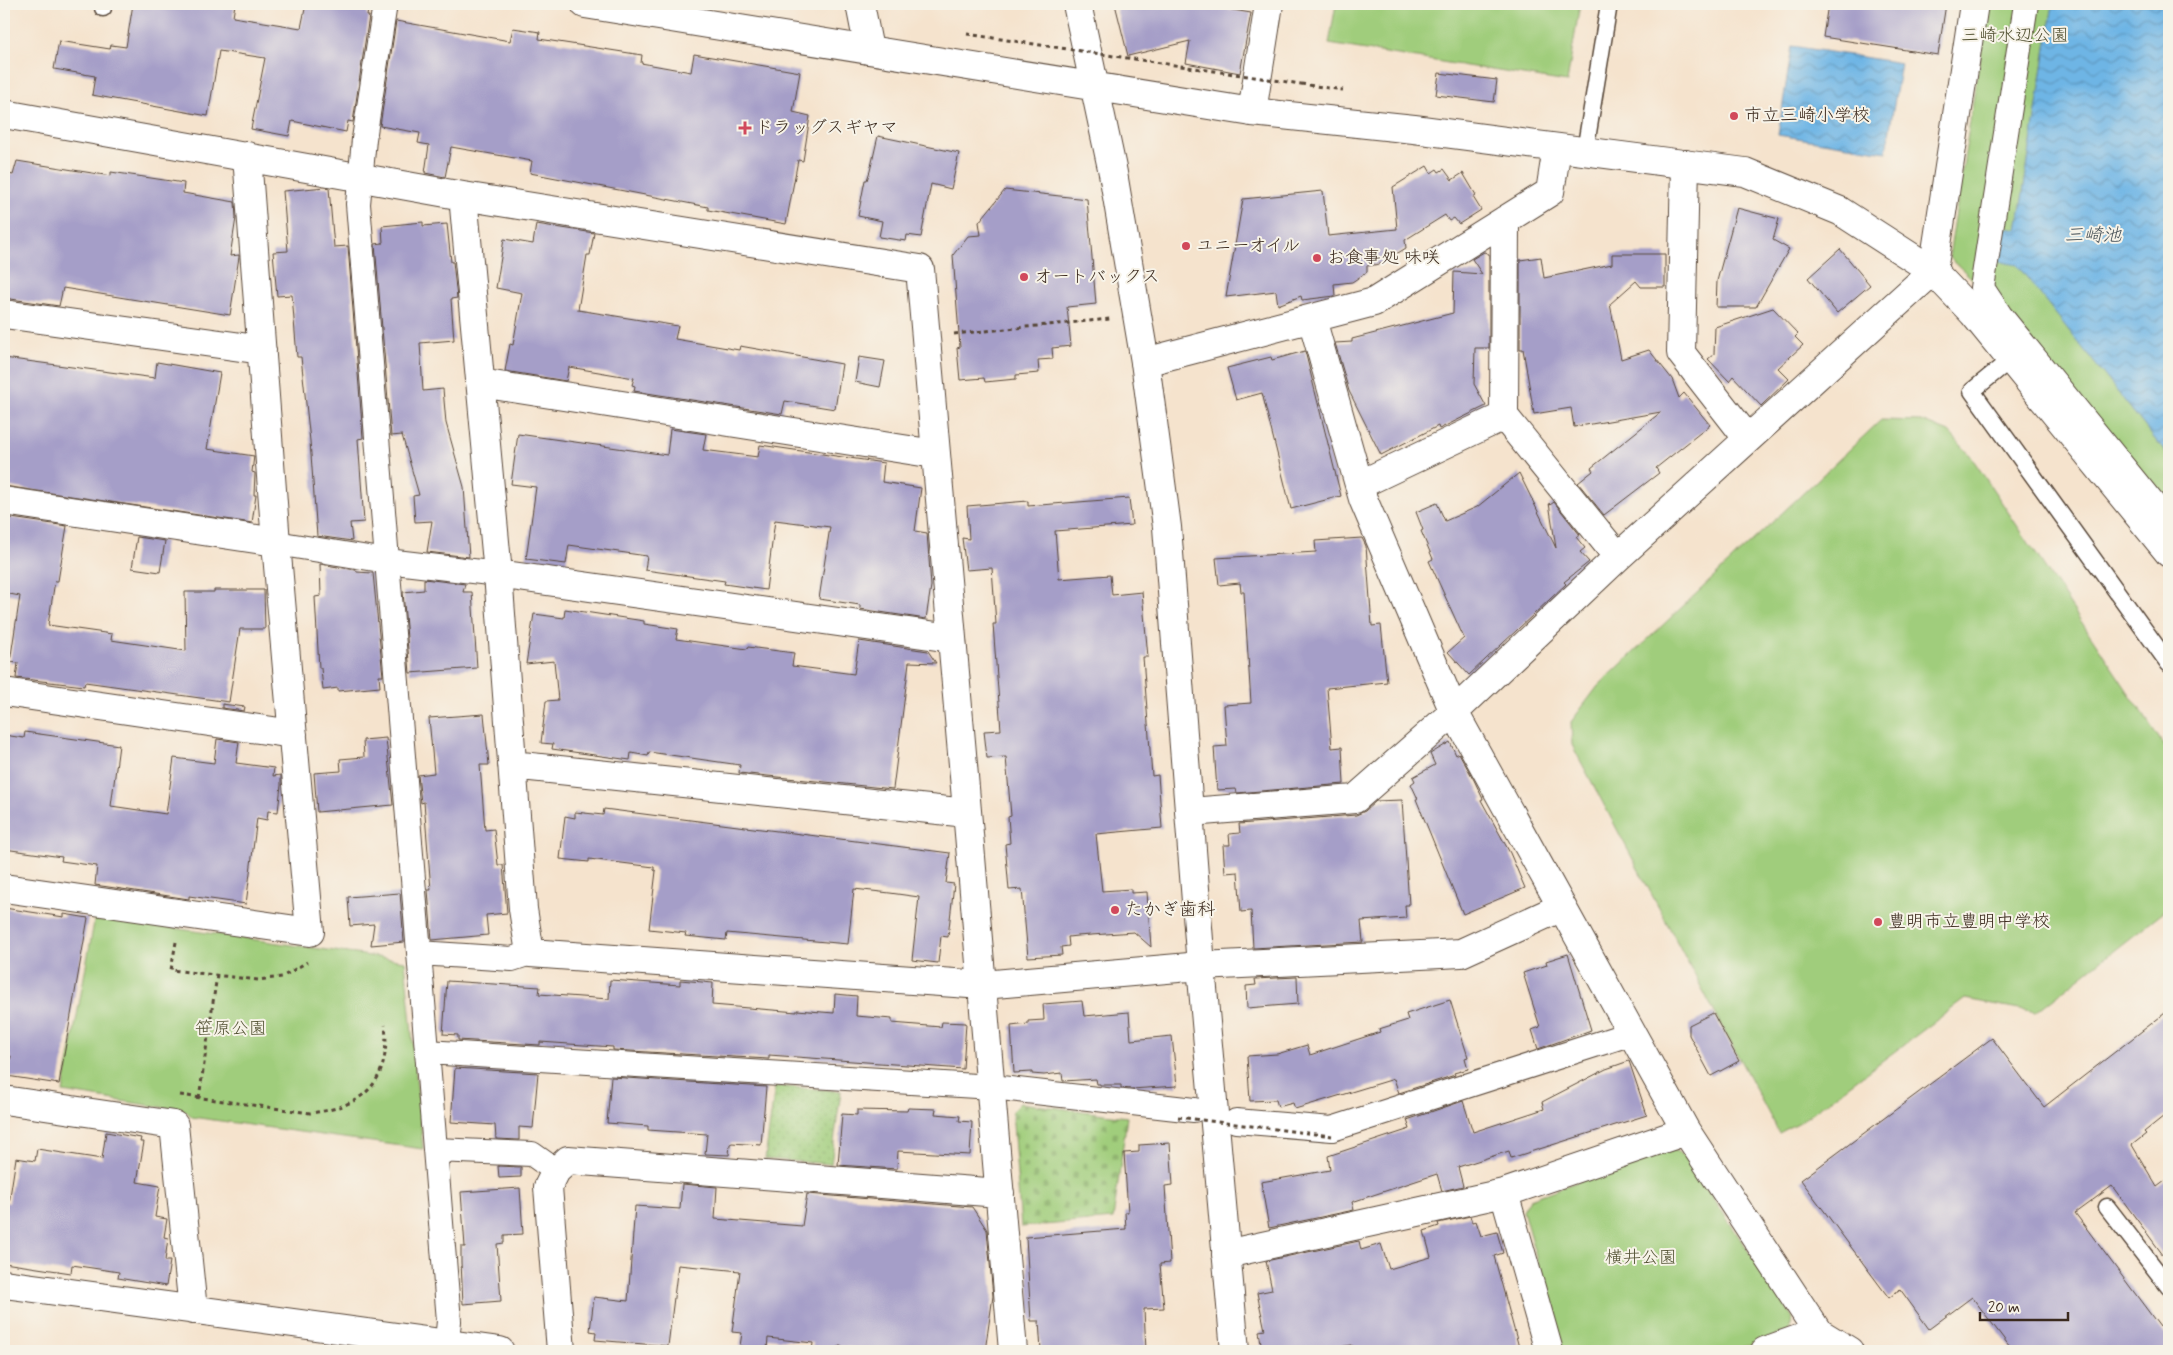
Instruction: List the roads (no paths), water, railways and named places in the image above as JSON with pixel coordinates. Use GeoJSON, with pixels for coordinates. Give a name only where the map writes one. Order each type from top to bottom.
{"type":"FeatureCollection","features":[{"type":"Feature","properties":{"kind":"street"},"geometry":{"type":"LineString","coordinates":[[385,4],[364,139],[358,204],[449,1321],[446,1348]]}},
{"type":"Feature","properties":{"kind":"street"},"geometry":{"type":"LineString","coordinates":[[585,4],[1252,112],[1414,128],[1745,172],[1840,211],[1934,271],[1973,313],[2169,553]]}},
{"type":"Feature","properties":{"kind":"street"},"geometry":{"type":"LineString","coordinates":[[860,4],[869,50]]}},
{"type":"Feature","properties":{"kind":"street"},"geometry":{"type":"LineString","coordinates":[[1077,4],[1113,173],[1145,362],[1167,527],[1201,966],[1235,1351]]}},
{"type":"Feature","properties":{"kind":"street"},"geometry":{"type":"LineString","coordinates":[[1252,112],[1269,4]]}},
{"type":"Feature","properties":{"kind":"street"},"geometry":{"type":"LineString","coordinates":[[1190,812],[1355,799],[1454,712],[1618,556],[1934,271],[1974,4]]}},
{"type":"Feature","properties":{"kind":"street"},"geometry":{"type":"LineString","coordinates":[[2026,4],[1982,288],[2000,315],[2169,522]]}},
{"type":"Feature","properties":{"kind":"street"},"geometry":{"type":"LineString","coordinates":[[4,114],[463,196],[920,269],[992,1087],[1013,1351]]}},
{"type":"Feature","properties":{"kind":"street"},"geometry":{"type":"LineString","coordinates":[[1145,362],[1374,302],[1550,192],[1557,148]]}},
{"type":"Feature","properties":{"kind":"street"},"geometry":{"type":"LineString","coordinates":[[4,888],[310,932],[276,543],[247,156]]}},
{"type":"Feature","properties":{"kind":"street"},"geometry":{"type":"LineString","coordinates":[[1685,164],[1681,353],[1748,439]]}},
{"type":"Feature","properties":{"kind":"street"},"geometry":{"type":"LineString","coordinates":[[463,196],[498,574],[522,909],[530,953]]}},
{"type":"Feature","properties":{"kind":"street"},"geometry":{"type":"LineString","coordinates":[[1505,220],[1504,416],[1618,556]]}},
{"type":"Feature","properties":{"kind":"street"},"geometry":{"type":"LineString","coordinates":[[4,314],[262,350]]}},
{"type":"Feature","properties":{"kind":"street"},"geometry":{"type":"LineString","coordinates":[[1312,319],[1366,508],[1454,712],[1686,1131],[1818,1332],[1848,1351]]}},
{"type":"Feature","properties":{"kind":"street"},"geometry":{"type":"LineString","coordinates":[[480,383],[935,454]]}},
{"type":"Feature","properties":{"kind":"street"},"geometry":{"type":"LineString","coordinates":[[1359,485],[1504,416]]}},
{"type":"Feature","properties":{"kind":"street"},"geometry":{"type":"LineString","coordinates":[[4,501],[387,560],[951,638]]}},
{"type":"Feature","properties":{"kind":"street"},"geometry":{"type":"LineString","coordinates":[[4,692],[293,734]]}},
{"type":"Feature","properties":{"kind":"street"},"geometry":{"type":"LineString","coordinates":[[512,765],[967,813]]}},
{"type":"Feature","properties":{"kind":"street"},"geometry":{"type":"LineString","coordinates":[[419,953],[512,959],[530,953],[983,985],[1201,966],[1461,953],[1562,907]]}},
{"type":"Feature","properties":{"kind":"street"},"geometry":{"type":"LineString","coordinates":[[1236,1121],[1332,1130],[1632,1033]]}},
{"type":"Feature","properties":{"kind":"street"},"geometry":{"type":"LineString","coordinates":[[427,1052],[992,1087],[1186,1113]]}},
{"type":"Feature","properties":{"kind":"street"},"geometry":{"type":"LineString","coordinates":[[4,1100],[174,1125],[193,1310]]}},
{"type":"Feature","properties":{"kind":"street"},"geometry":{"type":"LineString","coordinates":[[1226,1254],[1504,1193],[1686,1131]]}},
{"type":"Feature","properties":{"kind":"street"},"geometry":{"type":"LineString","coordinates":[[435,1150],[532,1154],[556,1171]]}},
{"type":"Feature","properties":{"kind":"street"},"geometry":{"type":"LineString","coordinates":[[561,1351],[548,1187],[556,1171],[568,1160],[1000,1193]]}},
{"type":"Feature","properties":{"kind":"street"},"geometry":{"type":"LineString","coordinates":[[1504,1193],[1549,1351]]}},
{"type":"Feature","properties":{"kind":"street"},"geometry":{"type":"LineString","coordinates":[[4,1284],[193,1310],[343,1341],[500,1351]]}},
{"type":"Feature","properties":{"kind":"street"},"geometry":{"type":"LineString","coordinates":[[1764,1351],[1818,1332]]}},
{"type":"Feature","properties":{"kind":"lane"},"geometry":{"type":"LineString","coordinates":[[1585,151],[1609,4]]}},
{"type":"Feature","properties":{"kind":"lane"},"geometry":{"type":"LineString","coordinates":[[2011,359],[1972,391],[2169,664]]}},
{"type":"Feature","properties":{"kind":"lane"},"geometry":{"type":"LineString","coordinates":[[2107,1207],[2169,1287]]}},
{"type":"Feature","properties":{"kind":"water","name":"三崎池"},"geometry":{"type":"Polygon","coordinates":[[[2053,4],[2169,4],[2169,457],[2017,265],[1992,260],[2003,227],[2017,230],[2053,4]]]}},
{"type":"Feature","properties":{"kind":"water"},"geometry":{"type":"Polygon","coordinates":[[[1792,46],[1901,63],[1886,152],[1778,135],[1792,46]]]}},
{"type":"Feature","properties":{"kind":"place","name":"市立三崎小学校"},"geometry":{"type":"Point","coordinates":[1734,116]}},
{"type":"Feature","properties":{"kind":"place","name":"ドラッグスギヤマ"},"geometry":{"type":"Point","coordinates":[745,128]}},
{"type":"Feature","properties":{"kind":"place","name":"ユニーオイル"},"geometry":{"type":"Point","coordinates":[1186,246]}},
{"type":"Feature","properties":{"kind":"place","name":"お食事処 味咲"},"geometry":{"type":"Point","coordinates":[1317,258]}},
{"type":"Feature","properties":{"kind":"place","name":"オートバックス"},"geometry":{"type":"Point","coordinates":[1024,277]}},
{"type":"Feature","properties":{"kind":"place","name":"たかぎ歯科"},"geometry":{"type":"Point","coordinates":[1115,910]}},
{"type":"Feature","properties":{"kind":"place","name":"豊明市立豊明中学校"},"geometry":{"type":"Point","coordinates":[1878,922]}},
{"type":"Feature","properties":{"kind":"park label","name":"三崎水辺公園"},"geometry":{"type":"Point","coordinates":[2015,36]}},
{"type":"Feature","properties":{"kind":"park label","name":"笹原公園"},"geometry":{"type":"Point","coordinates":[231,1029]}},
{"type":"Feature","properties":{"kind":"park label","name":"横井公園"},"geometry":{"type":"Point","coordinates":[1641,1258]}}]}
